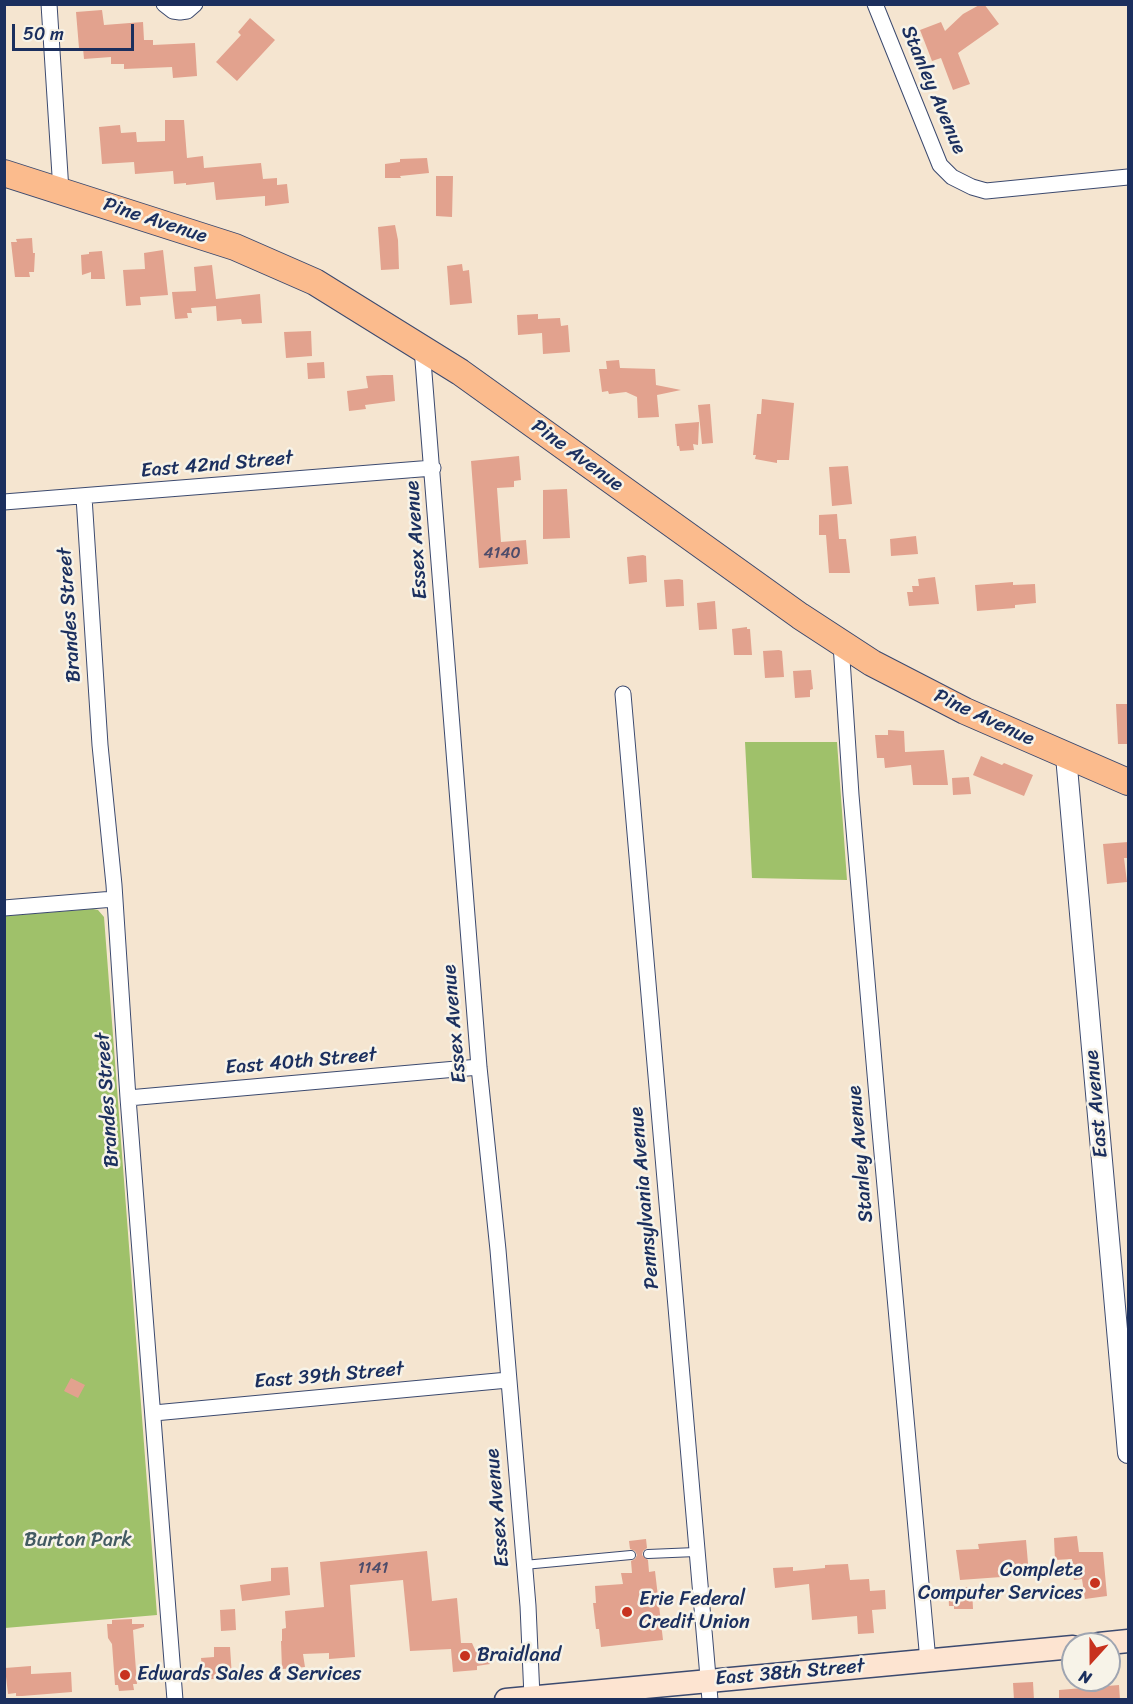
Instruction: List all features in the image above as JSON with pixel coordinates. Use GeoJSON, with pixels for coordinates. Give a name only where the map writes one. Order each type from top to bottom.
{"type":"FeatureCollection","features":[{"type":"Feature","properties":{"kind":"main road","name":"Pine Avenue"},"geometry":{"type":"LineString","coordinates":[[4,173],[235,247],[315,282],[460,372],[841,644],[932,695],[1128,783]]}},
{"type":"Feature","properties":{"kind":"main road","name":"East 38th Street"},"geometry":{"type":"LineString","coordinates":[[506,1700],[709,1690],[928,1660],[1061,1648]]}},
{"type":"Feature","properties":{"kind":"street"},"geometry":{"type":"LineString","coordinates":[[49,4],[61,191]]}},
{"type":"Feature","properties":{"kind":"street"},"geometry":{"type":"LineString","coordinates":[[164,4],[173,11],[180,12],[187,11],[195,4]]}},
{"type":"Feature","properties":{"kind":"street","name":"Stanley Avenue"},"geometry":{"type":"LineString","coordinates":[[875,4],[940,165],[952,177],[986,191],[1128,177]]}},
{"type":"Feature","properties":{"kind":"street","name":"Essex Avenue"},"geometry":{"type":"LineString","coordinates":[[422,348],[479,1066],[524,1565],[532,1697]]}},
{"type":"Feature","properties":{"kind":"street","name":"East 42nd Street"},"geometry":{"type":"LineString","coordinates":[[4,502],[433,468]]}},
{"type":"Feature","properties":{"kind":"street","name":"Brandes Street"},"geometry":{"type":"LineString","coordinates":[[84,497],[99,733],[114,899],[175,1700]]}},
{"type":"Feature","properties":{"kind":"street","name":"Stanley Avenue"},"geometry":{"type":"LineString","coordinates":[[841,644],[851,795],[928,1660]]}},
{"type":"Feature","properties":{"kind":"street","name":"Pennsylvania Avenue"},"geometry":{"type":"LineString","coordinates":[[623,694],[709,1690]]}},
{"type":"Feature","properties":{"kind":"street","name":"East Avenue"},"geometry":{"type":"LineString","coordinates":[[1066,756],[1128,1453]]}},
{"type":"Feature","properties":{"kind":"street"},"geometry":{"type":"LineString","coordinates":[[4,908],[114,899]]}},
{"type":"Feature","properties":{"kind":"street","name":"East 40th Street"},"geometry":{"type":"LineString","coordinates":[[128,1098],[479,1066]]}},
{"type":"Feature","properties":{"kind":"street","name":"East 39th Street"},"geometry":{"type":"LineString","coordinates":[[154,1413],[508,1380]]}},
{"type":"Feature","properties":{"kind":"lane"},"geometry":{"type":"LineString","coordinates":[[648,1554],[696,1551]]}},
{"type":"Feature","properties":{"kind":"lane"},"geometry":{"type":"LineString","coordinates":[[524,1565],[631,1555]]}},
{"type":"Feature","properties":{"kind":"green space"},"geometry":{"type":"Polygon","coordinates":[[[745,742],[837,742],[847,880],[752,878],[745,742]]]}},
{"type":"Feature","properties":{"kind":"green space","name":"Burton Park"},"geometry":{"type":"Polygon","coordinates":[[[98,910],[104,917],[157,1615],[5,1628],[5,916],[98,910]]]}},
{"type":"Feature","properties":{"kind":"building"},"geometry":{"type":"Polygon","coordinates":[[[984,4],[999,24],[958,53],[970,84],[953,90],[941,58],[932,61],[920,30],[941,22],[945,31],[963,14],[984,4]]]}},
{"type":"Feature","properties":{"kind":"building"},"geometry":{"type":"Polygon","coordinates":[[[102,10],[104,25],[143,22],[144,40],[153,40],[153,45],[195,43],[197,76],[173,78],[172,67],[124,69],[124,64],[111,64],[111,57],[84,59],[83,48],[79,48],[76,12],[102,10]]]}},
{"type":"Feature","properties":{"kind":"building"},"geometry":{"type":"Polygon","coordinates":[[[250,18],[275,40],[237,81],[216,62],[241,35],[238,32],[250,18]]]}},
{"type":"Feature","properties":{"kind":"building"},"geometry":{"type":"Polygon","coordinates":[[[165,120],[184,120],[187,158],[203,156],[204,168],[261,163],[263,179],[277,178],[277,185],[287,184],[289,203],[265,206],[265,196],[216,200],[214,182],[174,184],[173,171],[135,174],[134,162],[102,164],[99,127],[120,125],[121,133],[136,132],[137,142],[165,141],[165,120]]]}},
{"type":"Feature","properties":{"kind":"building"},"geometry":{"type":"Polygon","coordinates":[[[427,158],[429,173],[400,176],[401,178],[385,178],[385,164],[400,162],[400,159],[427,158]]]}},
{"type":"Feature","properties":{"kind":"building"},"geometry":{"type":"Polygon","coordinates":[[[436,176],[453,176],[452,217],[436,216],[436,176]]]}},
{"type":"Feature","properties":{"kind":"building"},"geometry":{"type":"Polygon","coordinates":[[[395,225],[399,269],[381,270],[378,227],[395,225]]]}},
{"type":"Feature","properties":{"kind":"building"},"geometry":{"type":"Polygon","coordinates":[[[32,238],[33,253],[35,253],[34,272],[29,272],[30,277],[15,277],[11,242],[17,242],[16,239],[32,238]]]}},
{"type":"Feature","properties":{"kind":"building"},"geometry":{"type":"Polygon","coordinates":[[[163,250],[168,295],[140,297],[141,305],[126,306],[123,270],[145,269],[144,253],[163,250]]]}},
{"type":"Feature","properties":{"kind":"building"},"geometry":{"type":"Polygon","coordinates":[[[102,251],[105,279],[91,279],[91,272],[82,275],[81,255],[102,251]]]}},
{"type":"Feature","properties":{"kind":"building"},"geometry":{"type":"Polygon","coordinates":[[[462,264],[463,271],[469,270],[472,303],[450,305],[447,266],[462,264]]]}},
{"type":"Feature","properties":{"kind":"building"},"geometry":{"type":"Polygon","coordinates":[[[212,265],[216,299],[260,294],[262,323],[242,324],[241,319],[217,321],[216,306],[191,308],[192,313],[187,313],[188,318],[175,319],[172,292],[196,291],[194,267],[212,265]]]}},
{"type":"Feature","properties":{"kind":"building"},"geometry":{"type":"Polygon","coordinates":[[[538,314],[538,319],[560,318],[561,326],[568,325],[570,352],[543,354],[542,333],[518,335],[517,315],[538,314]]]}},
{"type":"Feature","properties":{"kind":"building"},"geometry":{"type":"Polygon","coordinates":[[[311,331],[312,356],[286,358],[284,332],[311,331]]]}},
{"type":"Feature","properties":{"kind":"building"},"geometry":{"type":"Polygon","coordinates":[[[619,360],[620,368],[655,369],[656,385],[681,390],[657,395],[659,417],[638,418],[637,397],[626,392],[609,394],[608,391],[602,392],[599,369],[607,369],[606,361],[619,360]]]}},
{"type":"Feature","properties":{"kind":"building"},"geometry":{"type":"Polygon","coordinates":[[[324,362],[325,378],[308,379],[307,363],[324,362]]]}},
{"type":"Feature","properties":{"kind":"building"},"geometry":{"type":"Polygon","coordinates":[[[393,375],[395,401],[365,405],[366,409],[349,411],[347,391],[368,388],[366,376],[393,375]]]}},
{"type":"Feature","properties":{"kind":"building"},"geometry":{"type":"Polygon","coordinates":[[[762,399],[794,403],[789,460],[777,460],[777,463],[755,459],[756,455],[753,455],[757,414],[761,414],[762,399]]]}},
{"type":"Feature","properties":{"kind":"building"},"geometry":{"type":"Polygon","coordinates":[[[710,404],[713,443],[702,444],[698,405],[710,404]]]}},
{"type":"Feature","properties":{"kind":"building"},"geometry":{"type":"Polygon","coordinates":[[[699,422],[698,445],[693,444],[694,450],[680,451],[677,446],[675,424],[699,422]]]}},
{"type":"Feature","properties":{"kind":"building"},"geometry":{"type":"Polygon","coordinates":[[[519,456],[521,480],[514,481],[514,487],[497,488],[501,542],[526,540],[528,564],[479,568],[471,461],[519,456]]]}},
{"type":"Feature","properties":{"kind":"building"},"geometry":{"type":"Polygon","coordinates":[[[848,466],[852,504],[832,506],[829,467],[848,466]]]}},
{"type":"Feature","properties":{"kind":"building"},"geometry":{"type":"Polygon","coordinates":[[[567,489],[570,538],[543,539],[543,490],[567,489]]]}},
{"type":"Feature","properties":{"kind":"building"},"geometry":{"type":"Polygon","coordinates":[[[837,514],[839,539],[846,539],[850,573],[829,573],[826,535],[819,535],[819,515],[837,514]]]}},
{"type":"Feature","properties":{"kind":"building"},"geometry":{"type":"Polygon","coordinates":[[[916,536],[918,554],[891,556],[890,539],[916,536]]]}},
{"type":"Feature","properties":{"kind":"building"},"geometry":{"type":"Polygon","coordinates":[[[646,556],[647,582],[629,584],[627,557],[646,556]]]}},
{"type":"Feature","properties":{"kind":"building"},"geometry":{"type":"Polygon","coordinates":[[[935,577],[939,604],[909,606],[907,592],[913,592],[912,586],[919,586],[918,579],[935,577]]]}},
{"type":"Feature","properties":{"kind":"building"},"geometry":{"type":"Polygon","coordinates":[[[664,580],[683,580],[684,606],[666,607],[664,580]]]}},
{"type":"Feature","properties":{"kind":"building"},"geometry":{"type":"Polygon","coordinates":[[[1013,582],[1013,585],[1035,584],[1036,603],[1015,605],[1015,608],[977,611],[975,585],[1013,582]]]}},
{"type":"Feature","properties":{"kind":"building"},"geometry":{"type":"Polygon","coordinates":[[[715,601],[717,629],[699,630],[697,603],[715,601]]]}},
{"type":"Feature","properties":{"kind":"building"},"geometry":{"type":"Polygon","coordinates":[[[747,627],[750,629],[752,655],[734,655],[732,629],[747,627]]]}},
{"type":"Feature","properties":{"kind":"building"},"geometry":{"type":"Polygon","coordinates":[[[763,651],[782,651],[784,677],[765,678],[763,651]]]}},
{"type":"Feature","properties":{"kind":"building"},"geometry":{"type":"Polygon","coordinates":[[[811,670],[813,689],[810,690],[810,697],[795,698],[793,671],[811,670]]]}},
{"type":"Feature","properties":{"kind":"building"},"geometry":{"type":"Polygon","coordinates":[[[1116,704],[1128,704],[1128,744],[1118,744],[1116,704]]]}},
{"type":"Feature","properties":{"kind":"building"},"geometry":{"type":"Polygon","coordinates":[[[888,730],[904,731],[905,752],[944,750],[948,785],[913,785],[911,765],[885,768],[884,758],[877,758],[875,735],[888,735],[888,730]]]}},
{"type":"Feature","properties":{"kind":"building"},"geometry":{"type":"Polygon","coordinates":[[[981,756],[1033,775],[1024,796],[973,775],[981,756]]]}},
{"type":"Feature","properties":{"kind":"building"},"geometry":{"type":"Polygon","coordinates":[[[969,777],[971,794],[953,795],[952,778],[969,777]]]}},
{"type":"Feature","properties":{"kind":"building"},"geometry":{"type":"Polygon","coordinates":[[[1128,842],[1128,858],[1124,858],[1127,882],[1107,884],[1103,844],[1128,842]]]}},
{"type":"Feature","properties":{"kind":"building"},"geometry":{"type":"Polygon","coordinates":[[[71,1378],[85,1385],[78,1398],[64,1391],[71,1378]]]}},
{"type":"Feature","properties":{"kind":"building"},"geometry":{"type":"Polygon","coordinates":[[[1077,1536],[1079,1552],[1103,1552],[1107,1596],[1085,1599],[1082,1579],[1074,1580],[1072,1559],[1055,1560],[1054,1538],[1077,1536]]]}},
{"type":"Feature","properties":{"kind":"building"},"geometry":{"type":"Polygon","coordinates":[[[646,1539],[647,1548],[642,1555],[648,1560],[649,1572],[655,1571],[663,1640],[601,1647],[593,1603],[596,1603],[595,1586],[623,1584],[621,1573],[632,1573],[631,1561],[637,1555],[630,1549],[629,1541],[646,1539]]]}},
{"type":"Feature","properties":{"kind":"building"},"geometry":{"type":"Polygon","coordinates":[[[1026,1540],[1029,1575],[960,1580],[956,1550],[979,1549],[978,1544],[1026,1540]]]}},
{"type":"Feature","properties":{"kind":"building"},"geometry":{"type":"Polygon","coordinates":[[[427,1551],[432,1601],[457,1598],[461,1643],[472,1643],[476,1652],[490,1651],[490,1664],[477,1666],[477,1670],[453,1672],[451,1649],[410,1651],[403,1580],[350,1585],[355,1657],[329,1659],[329,1653],[303,1654],[305,1667],[282,1669],[281,1641],[282,1629],[286,1628],[285,1611],[324,1607],[320,1562],[427,1551]]]}},
{"type":"Feature","properties":{"kind":"building"},"geometry":{"type":"Polygon","coordinates":[[[848,1564],[850,1580],[869,1579],[870,1591],[885,1590],[886,1609],[872,1610],[874,1633],[858,1634],[857,1616],[812,1620],[809,1584],[775,1588],[773,1568],[793,1567],[793,1571],[825,1568],[825,1565],[848,1564]]]}},
{"type":"Feature","properties":{"kind":"building"},"geometry":{"type":"Polygon","coordinates":[[[288,1567],[290,1595],[242,1601],[240,1585],[271,1581],[271,1568],[288,1567]]]}},
{"type":"Feature","properties":{"kind":"building"},"geometry":{"type":"Polygon","coordinates":[[[972,1587],[973,1609],[954,1609],[954,1606],[949,1606],[948,1588],[972,1587]]]}},
{"type":"Feature","properties":{"kind":"building"},"geometry":{"type":"Polygon","coordinates":[[[235,1609],[236,1630],[221,1631],[220,1610],[235,1609]]]}},
{"type":"Feature","properties":{"kind":"building"},"geometry":{"type":"Polygon","coordinates":[[[132,1619],[132,1624],[144,1624],[144,1627],[133,1630],[137,1684],[133,1684],[134,1690],[119,1691],[118,1685],[115,1685],[112,1644],[108,1638],[107,1624],[112,1624],[112,1620],[132,1619]]]}},
{"type":"Feature","properties":{"kind":"building"},"geometry":{"type":"Polygon","coordinates":[[[214,1647],[230,1647],[232,1677],[203,1680],[201,1658],[214,1657],[214,1647]]]}},
{"type":"Feature","properties":{"kind":"building"},"geometry":{"type":"Polygon","coordinates":[[[31,1666],[31,1674],[71,1672],[72,1692],[22,1696],[16,1696],[16,1693],[8,1694],[5,1668],[31,1666]]]}},
{"type":"Feature","properties":{"kind":"building"},"geometry":{"type":"Polygon","coordinates":[[[1033,1682],[1034,1700],[1014,1700],[1013,1683],[1033,1682]]]}},
{"type":"Feature","properties":{"kind":"building"},"geometry":{"type":"Polygon","coordinates":[[[1059,1690],[1061,1692],[1119,1692],[1120,1700],[1059,1700],[1059,1690]]]}},
{"type":"Feature","properties":{"kind":"place","name":"Complete Computer Services"},"geometry":{"type":"Point","coordinates":[1095,1583]}},
{"type":"Feature","properties":{"kind":"place","name":"Erie Federal Credit Union"},"geometry":{"type":"Point","coordinates":[627,1612]}},
{"type":"Feature","properties":{"kind":"place","name":"Braidland"},"geometry":{"type":"Point","coordinates":[465,1656]}},
{"type":"Feature","properties":{"kind":"place","name":"Edwards Sales & Services"},"geometry":{"type":"Point","coordinates":[125,1675]}}]}
